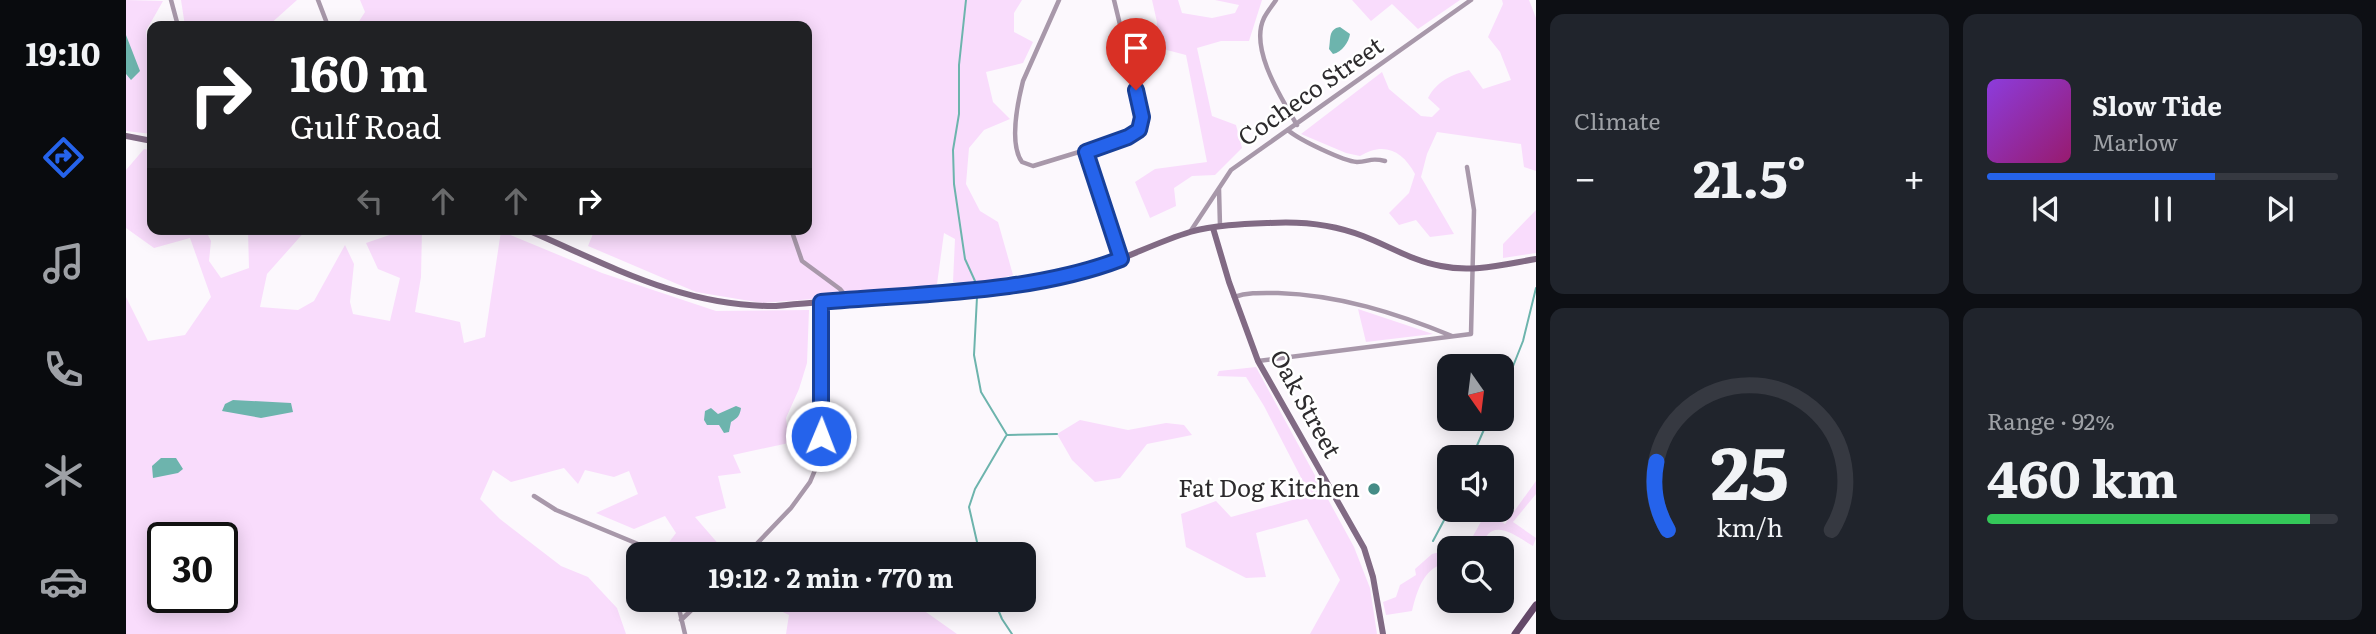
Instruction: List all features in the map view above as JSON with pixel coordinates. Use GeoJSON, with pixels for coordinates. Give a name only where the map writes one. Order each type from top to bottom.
{"type":"FeatureCollection","features":[{"type":"Feature","properties":{"kind":"main road"},"geometry":{"type":"LineString","coordinates":[[1515,634],[1536,605]]}},
{"type":"Feature","properties":{"kind":"street"},"geometry":{"type":"LineString","coordinates":[[170,0],[176,21]]}},
{"type":"Feature","properties":{"kind":"street"},"geometry":{"type":"LineString","coordinates":[[318,0],[326,21]]}},
{"type":"Feature","properties":{"kind":"street"},"geometry":{"type":"LineString","coordinates":[[1059,0],[1023,81],[1018,107],[1016,150],[1022,162],[1033,166],[1086,152],[1134,134],[1141,123],[1141,111],[1114,0]]}},
{"type":"Feature","properties":{"kind":"street"},"geometry":{"type":"LineString","coordinates":[[1276,0],[1261,26],[1262,44],[1272,81],[1297,125]]}},
{"type":"Feature","properties":{"kind":"street","name":"Cocheco Street"},"geometry":{"type":"LineString","coordinates":[[1190,232],[1231,170],[1471,0]]}},
{"type":"Feature","properties":{"kind":"street"},"geometry":{"type":"LineString","coordinates":[[1289,131],[1313,145],[1353,162],[1374,158],[1385,161]]}},
{"type":"Feature","properties":{"kind":"street"},"geometry":{"type":"LineString","coordinates":[[126,136],[147,140]]}},
{"type":"Feature","properties":{"kind":"street"},"geometry":{"type":"LineString","coordinates":[[1086,152],[1121,259]]}},
{"type":"Feature","properties":{"kind":"street"},"geometry":{"type":"LineString","coordinates":[[1258,361],[1471,334],[1474,210],[1467,167]]}},
{"type":"Feature","properties":{"kind":"street"},"geometry":{"type":"LineString","coordinates":[[1215,228],[1219,187]]}},
{"type":"Feature","properties":{"kind":"street"},"geometry":{"type":"LineString","coordinates":[[538,235],[654,285],[694,298],[752,305],[821,302],[1048,279],[1121,259],[1190,232],[1266,223],[1332,226],[1364,236],[1423,262],[1443,267],[1473,268],[1536,259]]}},
{"type":"Feature","properties":{"kind":"street","name":"Oak Street"},"geometry":{"type":"LineString","coordinates":[[1215,228],[1234,297],[1258,361],[1364,548],[1373,577],[1383,634]]}},
{"type":"Feature","properties":{"kind":"street"},"geometry":{"type":"LineString","coordinates":[[793,235],[802,261],[840,289],[848,299]]}},
{"type":"Feature","properties":{"kind":"street"},"geometry":{"type":"LineString","coordinates":[[1234,297],[1283,293],[1342,299],[1453,336]]}},
{"type":"Feature","properties":{"kind":"street"},"geometry":{"type":"LineString","coordinates":[[758,542],[797,500],[810,482],[818,463],[821,436],[821,302]]}},
{"type":"Feature","properties":{"kind":"street"},"geometry":{"type":"LineString","coordinates":[[534,496],[556,510],[633,542]]}},
{"type":"Feature","properties":{"kind":"street"},"geometry":{"type":"LineString","coordinates":[[679,612],[685,634]]}},
{"type":"Feature","properties":{"kind":"street"},"geometry":{"type":"LineString","coordinates":[[681,620],[689,612]]}},
{"type":"Feature","properties":{"kind":"shaded area"},"geometry":{"type":"Polygon","coordinates":[[[126,0],[163,1],[152,21],[147,21],[147,133],[126,131],[126,74],[131,79],[134,58],[126,35],[126,0]]]}},
{"type":"Feature","properties":{"kind":"shaded area"},"geometry":{"type":"Polygon","coordinates":[[[181,0],[297,0],[274,21],[184,21],[181,0]]]}},
{"type":"Feature","properties":{"kind":"shaded area"},"geometry":{"type":"Polygon","coordinates":[[[360,0],[1022,0],[1014,13],[1014,32],[1033,42],[1023,63],[986,72],[993,102],[1010,119],[984,130],[969,148],[966,184],[980,211],[998,222],[1013,275],[984,283],[953,282],[955,239],[944,233],[937,284],[915,291],[762,303],[696,292],[588,246],[593,235],[812,235],[812,21],[359,21],[365,12],[360,0]]]}},
{"type":"Feature","properties":{"kind":"shaded area"},"geometry":{"type":"Polygon","coordinates":[[[1152,0],[1178,0],[1182,13],[1212,18],[1235,13],[1239,5],[1215,0],[1262,0],[1249,41],[1221,41],[1197,48],[1212,116],[1236,125],[1242,148],[1215,175],[1192,176],[1174,188],[1176,206],[1150,218],[1135,182],[1155,169],[1207,162],[1186,55],[1155,47],[1157,22],[1152,0]]]}},
{"type":"Feature","properties":{"kind":"shaded area"},"geometry":{"type":"Polygon","coordinates":[[[1352,0],[1460,0],[1418,29],[1392,4],[1371,21],[1352,0]]]}},
{"type":"Feature","properties":{"kind":"shaded area"},"geometry":{"type":"Polygon","coordinates":[[[1502,0],[1529,0],[1536,18],[1536,171],[1524,167],[1521,144],[1437,132],[1421,177],[1454,234],[1430,237],[1416,220],[1399,225],[1389,213],[1409,193],[1415,174],[1399,154],[1377,149],[1360,156],[1301,134],[1382,72],[1389,89],[1421,116],[1432,117],[1440,109],[1428,98],[1440,83],[1450,77],[1469,70],[1483,89],[1511,80],[1500,52],[1488,37],[1503,4],[1502,0]]]}},
{"type":"Feature","properties":{"kind":"shaded area"},"geometry":{"type":"Polygon","coordinates":[[[1340,27],[1350,34],[1342,49],[1333,54],[1329,49],[1331,35],[1340,27]]]}},
{"type":"Feature","properties":{"kind":"shaded area"},"geometry":{"type":"Polygon","coordinates":[[[126,35],[140,71],[131,80],[126,74],[126,35]]]}},
{"type":"Feature","properties":{"kind":"shaded area"},"geometry":{"type":"Polygon","coordinates":[[[144,149],[147,149],[147,235],[208,235],[211,241],[209,261],[221,278],[249,268],[248,235],[302,235],[267,274],[260,307],[298,310],[314,301],[345,245],[354,264],[350,302],[353,314],[390,321],[400,278],[378,269],[366,243],[389,235],[422,235],[421,277],[415,312],[460,322],[464,343],[485,337],[500,235],[511,235],[602,273],[716,311],[809,310],[807,363],[786,418],[789,443],[733,455],[741,473],[718,476],[726,508],[695,517],[717,542],[669,542],[676,533],[665,516],[634,529],[596,513],[638,494],[629,471],[614,477],[585,470],[578,484],[564,468],[511,482],[493,470],[480,499],[500,519],[561,566],[588,577],[617,608],[626,634],[126,634],[126,297],[148,341],[185,335],[211,297],[190,238],[154,248],[126,228],[126,170],[144,149]]]}},
{"type":"Feature","properties":{"kind":"shaded area"},"geometry":{"type":"Polygon","coordinates":[[[1536,210],[1536,253],[1503,258],[1503,244],[1536,210]]]}},
{"type":"Feature","properties":{"kind":"shaded area"},"geometry":{"type":"Polygon","coordinates":[[[1358,309],[1433,334],[1366,342],[1358,309]]]}},
{"type":"Feature","properties":{"kind":"shaded area"},"geometry":{"type":"Polygon","coordinates":[[[1256,367],[1354,547],[1370,588],[1377,634],[1310,634],[1340,580],[1307,519],[1256,533],[1266,577],[1246,578],[1186,547],[1181,514],[1216,501],[1231,517],[1310,495],[1246,377],[1217,376],[1219,371],[1256,367]]]}},
{"type":"Feature","properties":{"kind":"shaded area"},"geometry":{"type":"Polygon","coordinates":[[[233,400],[291,403],[293,412],[261,418],[222,411],[225,404],[233,400]]]}},
{"type":"Feature","properties":{"kind":"shaded area"},"geometry":{"type":"Polygon","coordinates":[[[736,406],[741,408],[740,413],[731,422],[729,432],[724,433],[719,425],[707,425],[704,420],[705,411],[711,408],[718,414],[736,406]]]}},
{"type":"Feature","properties":{"kind":"shaded area"},"geometry":{"type":"Polygon","coordinates":[[[1080,420],[1128,430],[1166,423],[1184,425],[1192,435],[1147,444],[1120,478],[1095,482],[1072,460],[1057,434],[1080,420]]]}},
{"type":"Feature","properties":{"kind":"shaded area"},"geometry":{"type":"Polygon","coordinates":[[[161,458],[176,458],[183,469],[178,473],[153,478],[152,466],[161,458]]]}},
{"type":"Feature","properties":{"kind":"shaded area"},"geometry":{"type":"Polygon","coordinates":[[[1536,481],[1536,494],[1514,521],[1514,512],[1536,481]]]}},
{"type":"Feature","properties":{"kind":"shaded area"},"geometry":{"type":"Polygon","coordinates":[[[1481,522],[1513,522],[1536,538],[1533,546],[1504,530],[1491,532],[1488,536],[1473,536],[1481,522]]]}},
{"type":"Feature","properties":{"kind":"shaded area"},"geometry":{"type":"Polygon","coordinates":[[[1437,553],[1437,567],[1423,580],[1412,611],[1386,615],[1383,602],[1396,597],[1400,585],[1416,575],[1415,569],[1437,553]]]}},
{"type":"Feature","properties":{"kind":"shaded area"},"geometry":{"type":"Polygon","coordinates":[[[783,612],[926,612],[957,634],[786,634],[789,615],[783,612]]]}},
{"type":"Feature","properties":{"kind":"waterway"},"geometry":{"type":"LineString","coordinates":[[966,0],[959,65],[959,114],[953,150],[954,184],[965,259],[975,281]]}},
{"type":"Feature","properties":{"kind":"waterway"},"geometry":{"type":"LineString","coordinates":[[1514,364],[1523,341],[1536,288]]}},
{"type":"Feature","properties":{"kind":"waterway"},"geometry":{"type":"LineString","coordinates":[[977,297],[974,355],[981,392],[1007,435]]}},
{"type":"Feature","properties":{"kind":"waterway"},"geometry":{"type":"LineString","coordinates":[[1477,445],[1483,431]]}},
{"type":"Feature","properties":{"kind":"waterway"},"geometry":{"type":"LineString","coordinates":[[1008,435],[1057,434]]}},
{"type":"Feature","properties":{"kind":"waterway"},"geometry":{"type":"LineString","coordinates":[[977,542],[969,507],[975,489],[1006,436]]}},
{"type":"Feature","properties":{"kind":"waterway"},"geometry":{"type":"LineString","coordinates":[[1433,541],[1443,522]]}},
{"type":"Feature","properties":{"kind":"waterway"},"geometry":{"type":"LineString","coordinates":[[999,612],[1012,634]]}},
{"type":"Feature","properties":{"kind":"place","name":"Fat Dog Kitchen"},"geometry":{"type":"Point","coordinates":[1374,489]}},
{"type":"Feature","properties":{"kind":"route"},"geometry":{"type":"LineString","coordinates":[[821,436],[821,302],[1048,279],[1121,259],[1086,152],[1128,137],[1139,130],[1142,117],[1136,90]]}}]}
